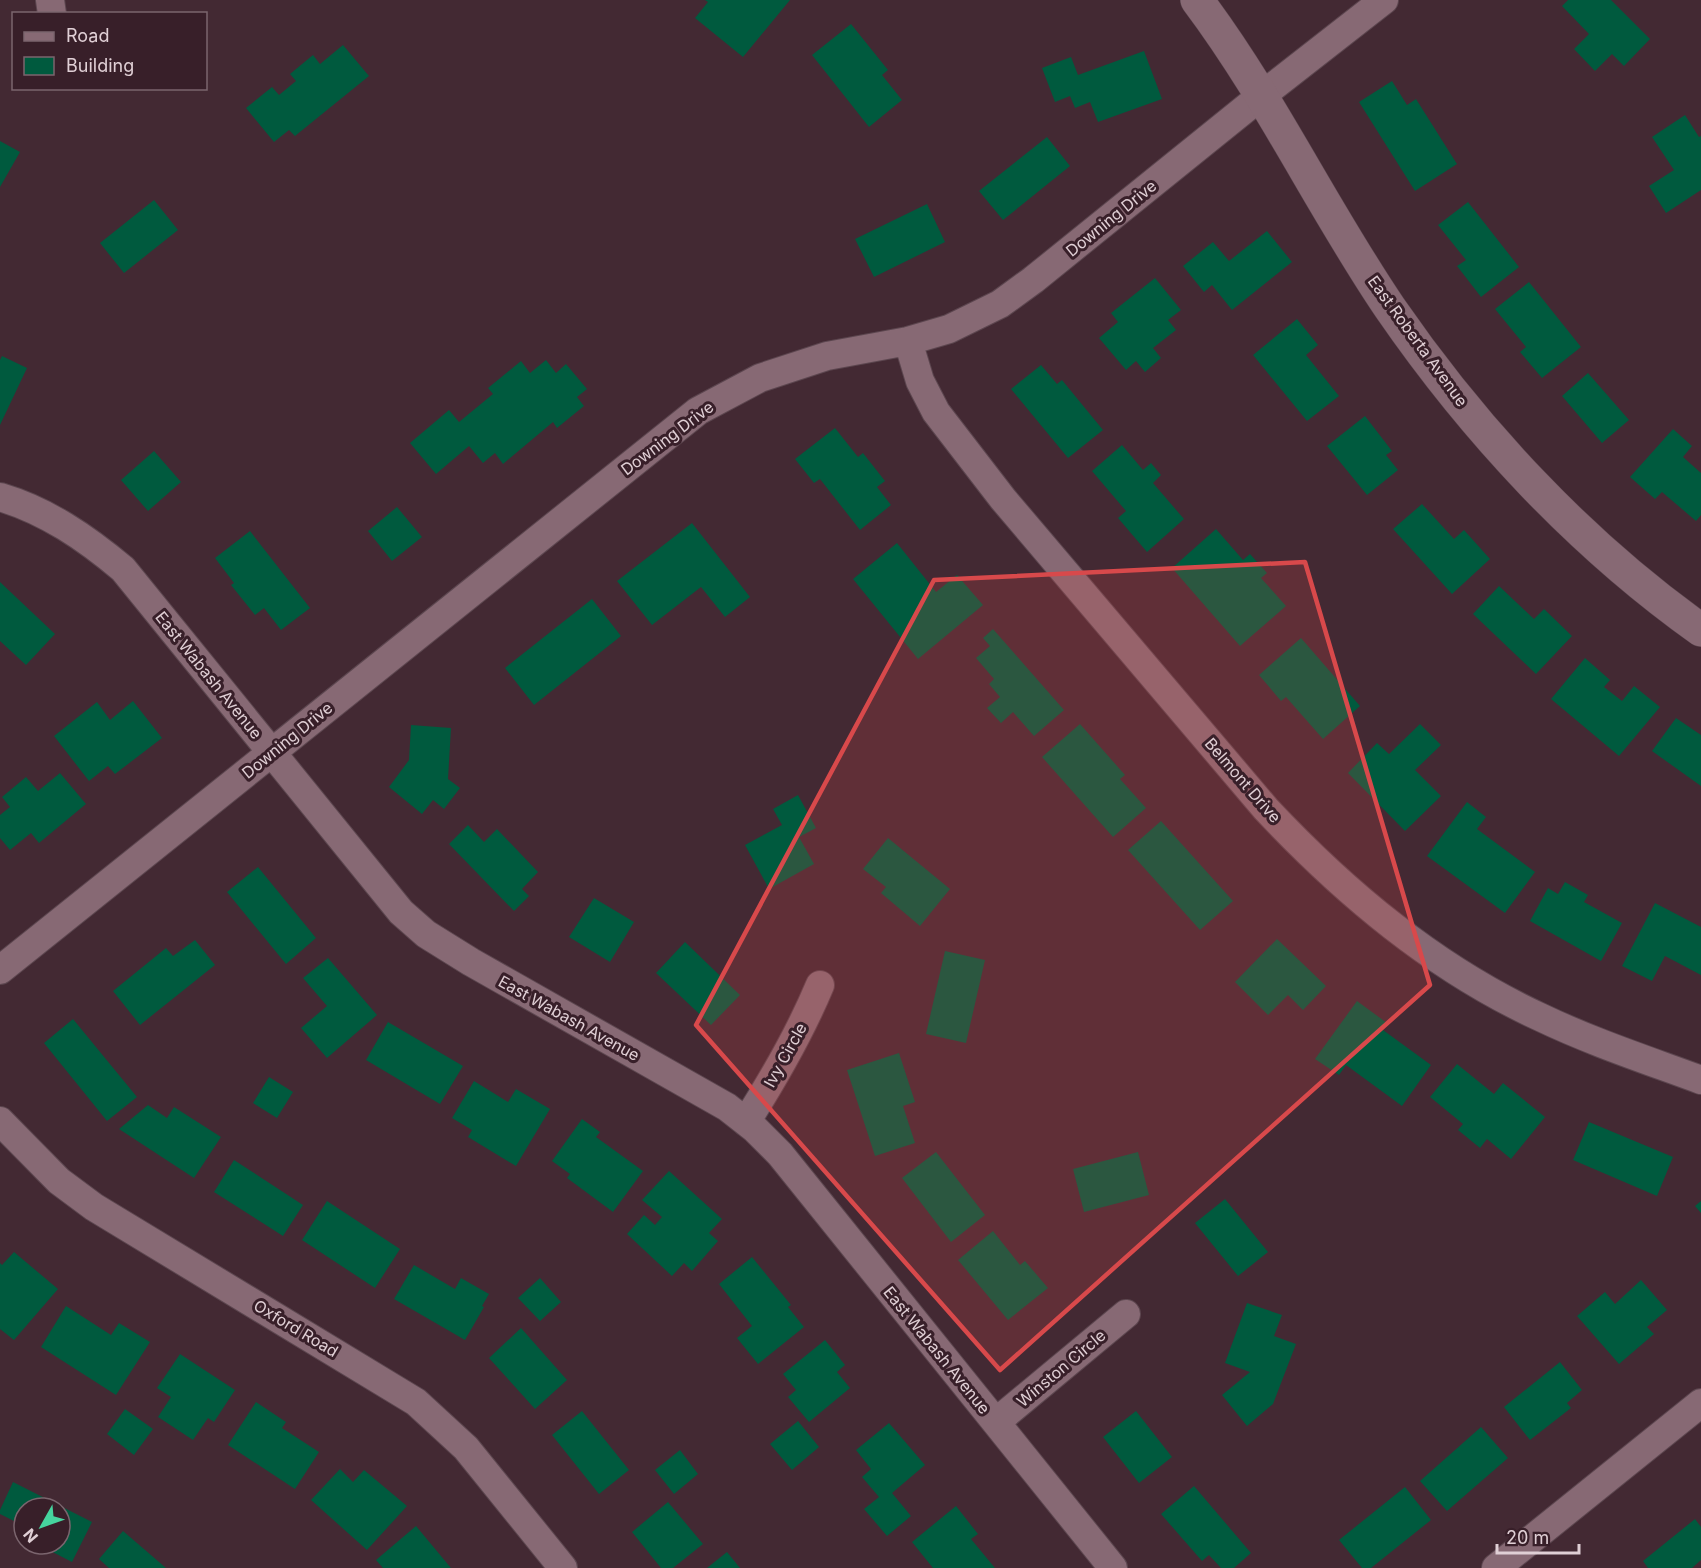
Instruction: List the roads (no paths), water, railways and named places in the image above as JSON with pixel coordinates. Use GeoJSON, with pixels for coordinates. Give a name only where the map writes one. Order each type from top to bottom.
{"type":"FeatureCollection","features":[{"type":"Feature","properties":{"kind":"street","name":"East Roberta Avenue"},"geometry":{"type":"LineString","coordinates":[[1197,0],[1261,96],[1389,307],[1450,389],[1569,521],[1624,571],[1701,630]]}},
{"type":"Feature","properties":{"kind":"street","name":"Downing Drive"},"geometry":{"type":"LineString","coordinates":[[0,970],[698,411],[760,378],[827,356],[908,341],[949,329],[1000,304],[1384,0]]}},
{"type":"Feature","properties":{"kind":"street","name":"Belmont Drive"},"geometry":{"type":"LineString","coordinates":[[908,341],[920,381],[936,412],[1003,499],[1266,809],[1304,849],[1361,901],[1408,938],[1474,982],[1538,1016],[1596,1042],[1701,1080]]}},
{"type":"Feature","properties":{"kind":"street","name":"East Wabash Avenue"},"geometry":{"type":"LineString","coordinates":[[0,497],[45,514],[97,547],[123,569],[401,912],[426,934],[471,962],[727,1107],[780,1154],[1113,1568]]}},
{"type":"Feature","properties":{"kind":"street","name":"Ivy Circle"},"geometry":{"type":"LineString","coordinates":[[746,1122],[774,1077],[820,985]]}},
{"type":"Feature","properties":{"kind":"street","name":"Oxford Road"},"geometry":{"type":"LineString","coordinates":[[0,1121],[59,1181],[94,1207],[416,1402],[466,1448],[562,1568]]}},
{"type":"Feature","properties":{"kind":"street","name":"Winston Circle"},"geometry":{"type":"LineString","coordinates":[[996,1422],[1126,1314]]}},
{"type":"Feature","properties":{"kind":"street"},"geometry":{"type":"LineString","coordinates":[[1496,1568],[1701,1403]]}}]}
